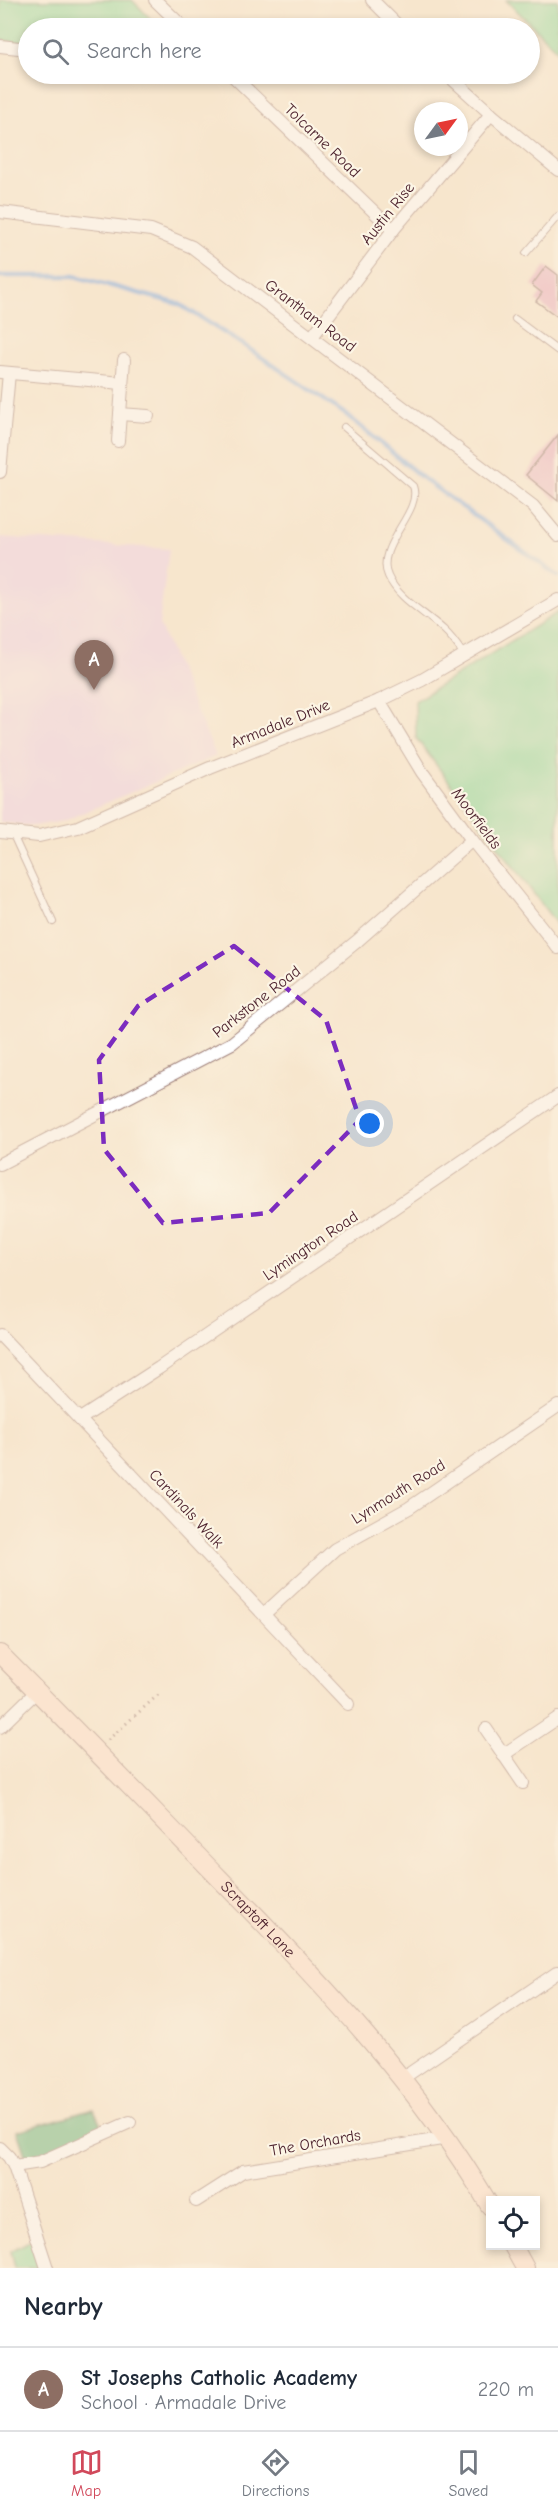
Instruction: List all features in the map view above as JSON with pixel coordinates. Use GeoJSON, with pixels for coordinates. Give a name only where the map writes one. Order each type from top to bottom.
{"type":"FeatureCollection","features":[{"type":"Feature","properties":{"kind":"street"},"geometry":{"type":"LineString","coordinates":[[155,0],[174,18]]}},
{"type":"Feature","properties":{"kind":"street"},"geometry":{"type":"LineString","coordinates":[[372,0],[390,18]]}},
{"type":"Feature","properties":{"kind":"street"},"geometry":{"type":"LineString","coordinates":[[0,46],[18,48]]}},
{"type":"Feature","properties":{"kind":"street","name":"Tolcarne Road"},"geometry":{"type":"LineString","coordinates":[[241,84],[393,230]]}},
{"type":"Feature","properties":{"kind":"street"},"geometry":{"type":"LineString","coordinates":[[458,84],[558,170]]}},
{"type":"Feature","properties":{"kind":"street","name":"Austin Rise"},"geometry":{"type":"LineString","coordinates":[[312,337],[393,230],[491,114]]}},
{"type":"Feature","properties":{"kind":"street","name":"Grantham Road"},"geometry":{"type":"LineString","coordinates":[[0,212],[122,226],[166,235],[202,254],[533,506],[558,536]]}},
{"type":"Feature","properties":{"kind":"street"},"geometry":{"type":"LineString","coordinates":[[118,441],[124,360]]}},
{"type":"Feature","properties":{"kind":"street"},"geometry":{"type":"LineString","coordinates":[[0,472],[4,372],[123,383]]}},
{"type":"Feature","properties":{"kind":"street"},"geometry":{"type":"LineString","coordinates":[[120,414],[148,416]]}},
{"type":"Feature","properties":{"kind":"street","name":"Armadale Drive"},"geometry":{"type":"LineString","coordinates":[[0,832],[39,836],[78,828],[210,768],[378,701],[465,656],[558,600]]}},
{"type":"Feature","properties":{"kind":"street","name":"Moorfields"},"geometry":{"type":"LineString","coordinates":[[378,701],[422,772],[472,840],[558,948]]}},
{"type":"Feature","properties":{"kind":"street","name":"Parkstone Road"},"geometry":{"type":"LineString","coordinates":[[0,1164],[232,1043],[356,942],[472,840]]}},
{"type":"Feature","properties":{"kind":"street","name":"Lymington Road"},"geometry":{"type":"LineString","coordinates":[[80,1419],[159,1368],[558,1096]]}},
{"type":"Feature","properties":{"kind":"street","name":"Cardinals Walk"},"geometry":{"type":"LineString","coordinates":[[0,1335],[348,1704]]}},
{"type":"Feature","properties":{"kind":"street","name":"Lynmouth Road"},"geometry":{"type":"LineString","coordinates":[[264,1614],[335,1549],[409,1508],[558,1406]]}},
{"type":"Feature","properties":{"kind":"street","name":"Scraptoft Lane"},"geometry":{"type":"LineString","coordinates":[[0,1654],[327,1989],[403,2078],[448,2138],[486,2200]]}},
{"type":"Feature","properties":{"kind":"street"},"geometry":{"type":"LineString","coordinates":[[0,1727],[37,1691]]}},
{"type":"Feature","properties":{"kind":"street"},"geometry":{"type":"LineString","coordinates":[[503,1755],[558,1718]]}},
{"type":"Feature","properties":{"kind":"street"},"geometry":{"type":"LineString","coordinates":[[486,1729],[523,1783]]}},
{"type":"Feature","properties":{"kind":"street"},"geometry":{"type":"LineString","coordinates":[[403,2078],[558,1972]]}},
{"type":"Feature","properties":{"kind":"street"},"geometry":{"type":"LineString","coordinates":[[14,2166],[40,2162],[130,2122]]}},
{"type":"Feature","properties":{"kind":"street","name":"The Orchards"},"geometry":{"type":"LineString","coordinates":[[196,2201],[243,2171],[448,2138]]}},
{"type":"Feature","properties":{"kind":"street"},"geometry":{"type":"LineString","coordinates":[[0,2148],[14,2166],[47,2268]]}},
{"type":"Feature","properties":{"kind":"street"},"geometry":{"type":"LineString","coordinates":[[515,2250],[525,2268]]}},
{"type":"Feature","properties":{"kind":"lane"},"geometry":{"type":"LineString","coordinates":[[526,253],[558,216]]}},
{"type":"Feature","properties":{"kind":"lane"},"geometry":{"type":"LineString","coordinates":[[515,319],[558,351]]}},
{"type":"Feature","properties":{"kind":"lane"},"geometry":{"type":"LineString","coordinates":[[344,428],[413,486],[414,498],[386,558],[386,572],[394,587],[445,630],[465,656]]}},
{"type":"Feature","properties":{"kind":"lane"},"geometry":{"type":"LineString","coordinates":[[14,835],[53,922]]}},
{"type":"Feature","properties":{"kind":"path"},"geometry":{"type":"LineString","coordinates":[[95,1752],[159,1694]]}},
{"type":"Feature","properties":{"kind":"highlighted area"},"geometry":{"type":"Polygon","coordinates":[[[234,946],[326,1020],[360,1120],[269,1213],[163,1223],[104,1149],[99,1060],[138,1006],[234,946]]]}},
{"type":"Feature","properties":{"kind":"shaded area"},"geometry":{"type":"Polygon","coordinates":[[[0,537],[169,549],[159,624],[216,756],[64,821],[33,826],[0,822],[0,537]]]}},
{"type":"Feature","properties":{"kind":"green space"},"geometry":{"type":"Polygon","coordinates":[[[0,0],[132,0],[150,18],[18,18],[18,42],[0,40],[0,0]]]}},
{"type":"Feature","properties":{"kind":"green space"},"geometry":{"type":"Polygon","coordinates":[[[506,0],[558,0],[558,51],[540,33],[540,18],[524,18],[506,0]]]}},
{"type":"Feature","properties":{"kind":"green space"},"geometry":{"type":"Polygon","coordinates":[[[558,612],[558,926],[416,738],[415,701],[558,612]]]}},
{"type":"Feature","properties":{"kind":"green space"},"geometry":{"type":"Polygon","coordinates":[[[94,2109],[103,2130],[42,2161],[25,2155],[17,2131],[94,2109]]]}},
{"type":"Feature","properties":{"kind":"green space"},"geometry":{"type":"Polygon","coordinates":[[[33,2239],[47,2268],[15,2268],[11,2251],[33,2239]]]}},
{"type":"Feature","properties":{"kind":"building"},"geometry":{"type":"Polygon","coordinates":[[[546,266],[558,275],[558,317],[536,301],[542,293],[532,285],[546,266]]]}},
{"type":"Feature","properties":{"kind":"building"},"geometry":{"type":"Polygon","coordinates":[[[558,435],[558,501],[526,475],[558,435]]]}},
{"type":"Feature","properties":{"kind":"waterway"},"geometry":{"type":"LineString","coordinates":[[0,276],[74,276],[179,304],[348,416],[425,480],[558,576]]}},
{"type":"Feature","properties":{"kind":"place","name":"St Josephs Catholic Academy"},"geometry":{"type":"Point","coordinates":[94,690]}}]}
